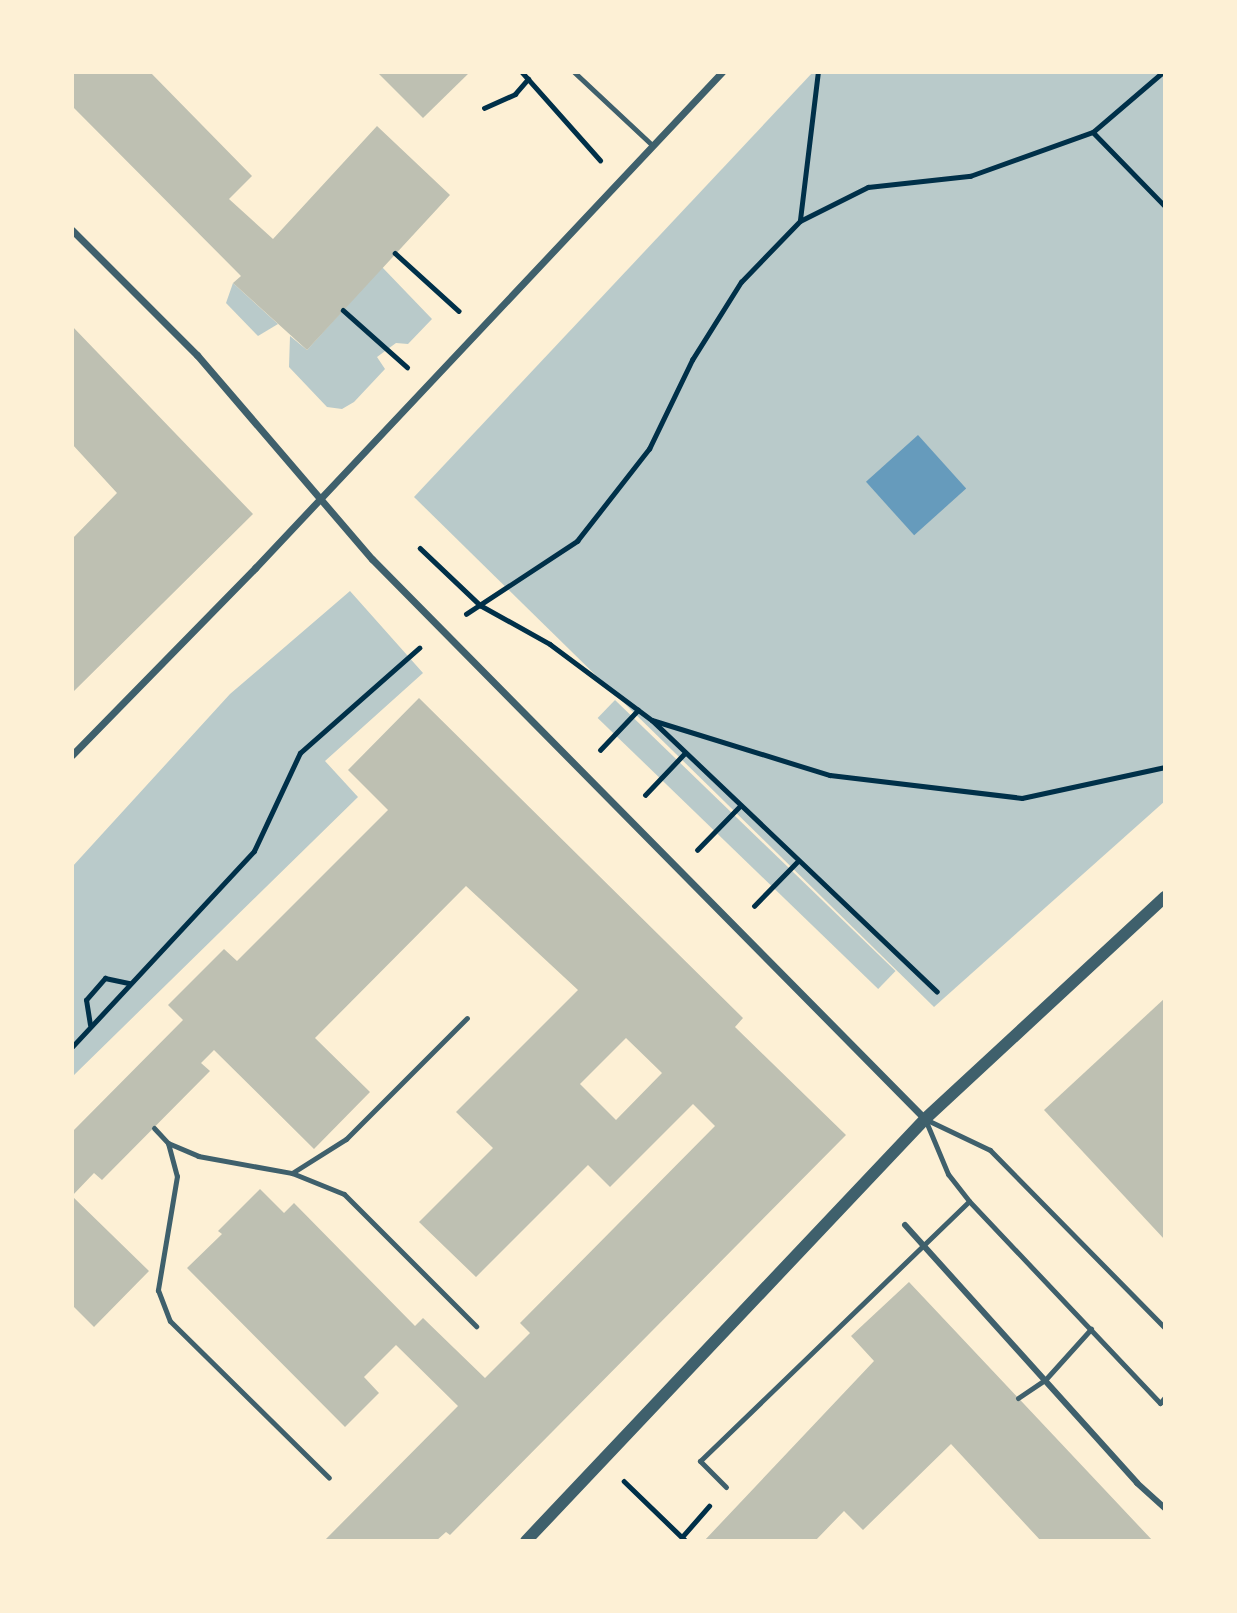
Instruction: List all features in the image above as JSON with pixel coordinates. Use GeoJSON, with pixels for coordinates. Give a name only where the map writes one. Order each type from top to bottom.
{"type":"FeatureCollection","features":[{"type":"Feature","properties":{"kind":"street"},"geometry":{"type":"LineString","coordinates":[[72,755],[320,498],[722,72]]}},
{"type":"Feature","properties":{"kind":"street"},"geometry":{"type":"LineString","coordinates":[[72,230],[197,355],[320,498],[442,629],[925,1119]]}},
{"type":"Feature","properties":{"kind":"street"},"geometry":{"type":"LineString","coordinates":[[526,1541],[925,1119],[1165,897]]}},
{"type":"Feature","properties":{"kind":"street"},"geometry":{"type":"LineString","coordinates":[[905,1225],[1137,1483],[1165,1508]]}},
{"type":"Feature","properties":{"kind":"lane"},"geometry":{"type":"LineString","coordinates":[[574,72],[653,146]]}},
{"type":"Feature","properties":{"kind":"lane"},"geometry":{"type":"LineString","coordinates":[[292,1173],[345,1139],[467,1018]]}},
{"type":"Feature","properties":{"kind":"lane"},"geometry":{"type":"LineString","coordinates":[[925,1119],[947,1174],[969,1201],[1163,1405]]}},
{"type":"Feature","properties":{"kind":"lane"},"geometry":{"type":"LineString","coordinates":[[925,1119],[990,1150],[1165,1328]]}},
{"type":"Feature","properties":{"kind":"lane"},"geometry":{"type":"LineString","coordinates":[[154,1128],[168,1143],[198,1156],[292,1173],[344,1194],[476,1326]]}},
{"type":"Feature","properties":{"kind":"lane"},"geometry":{"type":"LineString","coordinates":[[168,1143],[177,1176],[158,1290],[170,1321],[329,1478]]}},
{"type":"Feature","properties":{"kind":"lane"},"geometry":{"type":"LineString","coordinates":[[726,1487],[700,1461],[922,1242],[969,1201]]}},
{"type":"Feature","properties":{"kind":"lane"},"geometry":{"type":"LineString","coordinates":[[1018,1398],[1045,1380],[1091,1329]]}},
{"type":"Feature","properties":{"kind":"lane"},"geometry":{"type":"LineString","coordinates":[[1163,1405],[1165,1397]]}},
{"type":"Feature","properties":{"kind":"path"},"geometry":{"type":"LineString","coordinates":[[522,72],[619,181]]}},
{"type":"Feature","properties":{"kind":"path"},"geometry":{"type":"LineString","coordinates":[[800,221],[818,72]]}},
{"type":"Feature","properties":{"kind":"path"},"geometry":{"type":"LineString","coordinates":[[72,1046],[254,851],[300,752],[442,629],[577,541],[649,449],[692,360],[741,282],[800,221],[868,187],[970,176],[1093,132],[1163,72]]}},
{"type":"Feature","properties":{"kind":"path"},"geometry":{"type":"LineString","coordinates":[[484,108],[515,94],[528,79]]}},
{"type":"Feature","properties":{"kind":"path"},"geometry":{"type":"LineString","coordinates":[[1093,132],[1165,206]]}},
{"type":"Feature","properties":{"kind":"path"},"geometry":{"type":"LineString","coordinates":[[394,253],[480,329]]}},
{"type":"Feature","properties":{"kind":"path"},"geometry":{"type":"LineString","coordinates":[[343,310],[427,385]]}},
{"type":"Feature","properties":{"kind":"path"},"geometry":{"type":"LineString","coordinates":[[420,548],[480,605],[550,644],[652,720],[797,862],[937,991]]}},
{"type":"Feature","properties":{"kind":"path"},"geometry":{"type":"LineString","coordinates":[[581,771],[638,710]]}},
{"type":"Feature","properties":{"kind":"path"},"geometry":{"type":"LineString","coordinates":[[652,720],[830,775],[1023,798],[1165,767]]}},
{"type":"Feature","properties":{"kind":"path"},"geometry":{"type":"LineString","coordinates":[[625,815],[685,752]]}},
{"type":"Feature","properties":{"kind":"path"},"geometry":{"type":"LineString","coordinates":[[679,869],[740,806]]}},
{"type":"Feature","properties":{"kind":"path"},"geometry":{"type":"LineString","coordinates":[[735,926],[797,862]]}},
{"type":"Feature","properties":{"kind":"path"},"geometry":{"type":"LineString","coordinates":[[90,1026],[86,1000],[105,978],[130,984]]}},
{"type":"Feature","properties":{"kind":"path"},"geometry":{"type":"LineString","coordinates":[[604,1461],[684,1539],[726,1487]]}},
{"type":"Feature","properties":{"kind":"shaded area"},"geometry":{"type":"Polygon","coordinates":[[[813,72],[1165,72],[1165,801],[934,1007],[414,497],[813,72]]]}},
{"type":"Feature","properties":{"kind":"shaded area"},"geometry":{"type":"Polygon","coordinates":[[[382,267],[432,319],[408,344],[396,343],[377,357],[385,369],[354,402],[342,409],[327,407],[289,367],[290,336],[307,350],[382,267]]]}},
{"type":"Feature","properties":{"kind":"shaded area"},"geometry":{"type":"Polygon","coordinates":[[[233,283],[278,324],[258,336],[226,303],[233,283]]]}},
{"type":"Feature","properties":{"kind":"shaded area"},"geometry":{"type":"Polygon","coordinates":[[[350,591],[423,673],[325,761],[358,797],[72,1077],[72,867],[230,694],[350,591]]]}},
{"type":"Feature","properties":{"kind":"shaded area"},"geometry":{"type":"Polygon","coordinates":[[[615,700],[896,971],[878,989],[598,718],[615,700]]]}},
{"type":"Feature","properties":{"kind":"water"},"geometry":{"type":"Polygon","coordinates":[[[918,435],[966,489],[914,535],[866,482],[918,435]]]}},
{"type":"Feature","properties":{"kind":"building"},"geometry":{"type":"Polygon","coordinates":[[[72,72],[150,72],[252,176],[229,199],[273,239],[377,126],[450,195],[307,350],[233,283],[241,276],[72,106],[72,72]]]}},
{"type":"Feature","properties":{"kind":"building"},"geometry":{"type":"Polygon","coordinates":[[[377,72],[470,72],[423,118],[377,72]]]}},
{"type":"Feature","properties":{"kind":"building"},"geometry":{"type":"Polygon","coordinates":[[[72,326],[253,514],[72,693],[72,539],[117,493],[72,444],[72,326]]]}},
{"type":"Feature","properties":{"kind":"building"},"geometry":{"type":"Polygon","coordinates":[[[419,698],[743,1018],[735,1027],[846,1135],[450,1535],[446,1532],[436,1541],[324,1541],[458,1406],[396,1345],[364,1377],[379,1393],[345,1427],[187,1268],[222,1234],[218,1231],[260,1189],[284,1213],[294,1203],[415,1326],[423,1318],[485,1378],[530,1333],[520,1323],[715,1126],[693,1104],[610,1187],[588,1165],[476,1277],[419,1222],[493,1148],[456,1112],[578,990],[466,886],[315,1038],[370,1092],[314,1149],[214,1050],[201,1063],[210,1071],[102,1180],[94,1173],[72,1196],[72,1132],[183,1020],[168,1005],[224,949],[237,961],[388,810],[348,770],[419,698]],[[626,1038],[580,1084],[616,1120],[662,1073],[626,1038]]]}},
{"type":"Feature","properties":{"kind":"building"},"geometry":{"type":"Polygon","coordinates":[[[1165,998],[1165,1240],[1044,1110],[1165,998]]]}},
{"type":"Feature","properties":{"kind":"building"},"geometry":{"type":"Polygon","coordinates":[[[72,1196],[149,1271],[94,1327],[72,1305],[72,1196]]]}},
{"type":"Feature","properties":{"kind":"building"},"geometry":{"type":"Polygon","coordinates":[[[909,1282],[1153,1541],[1041,1541],[951,1444],[863,1530],[844,1511],[815,1541],[704,1541],[874,1361],[851,1336],[909,1282]]]}}]}
